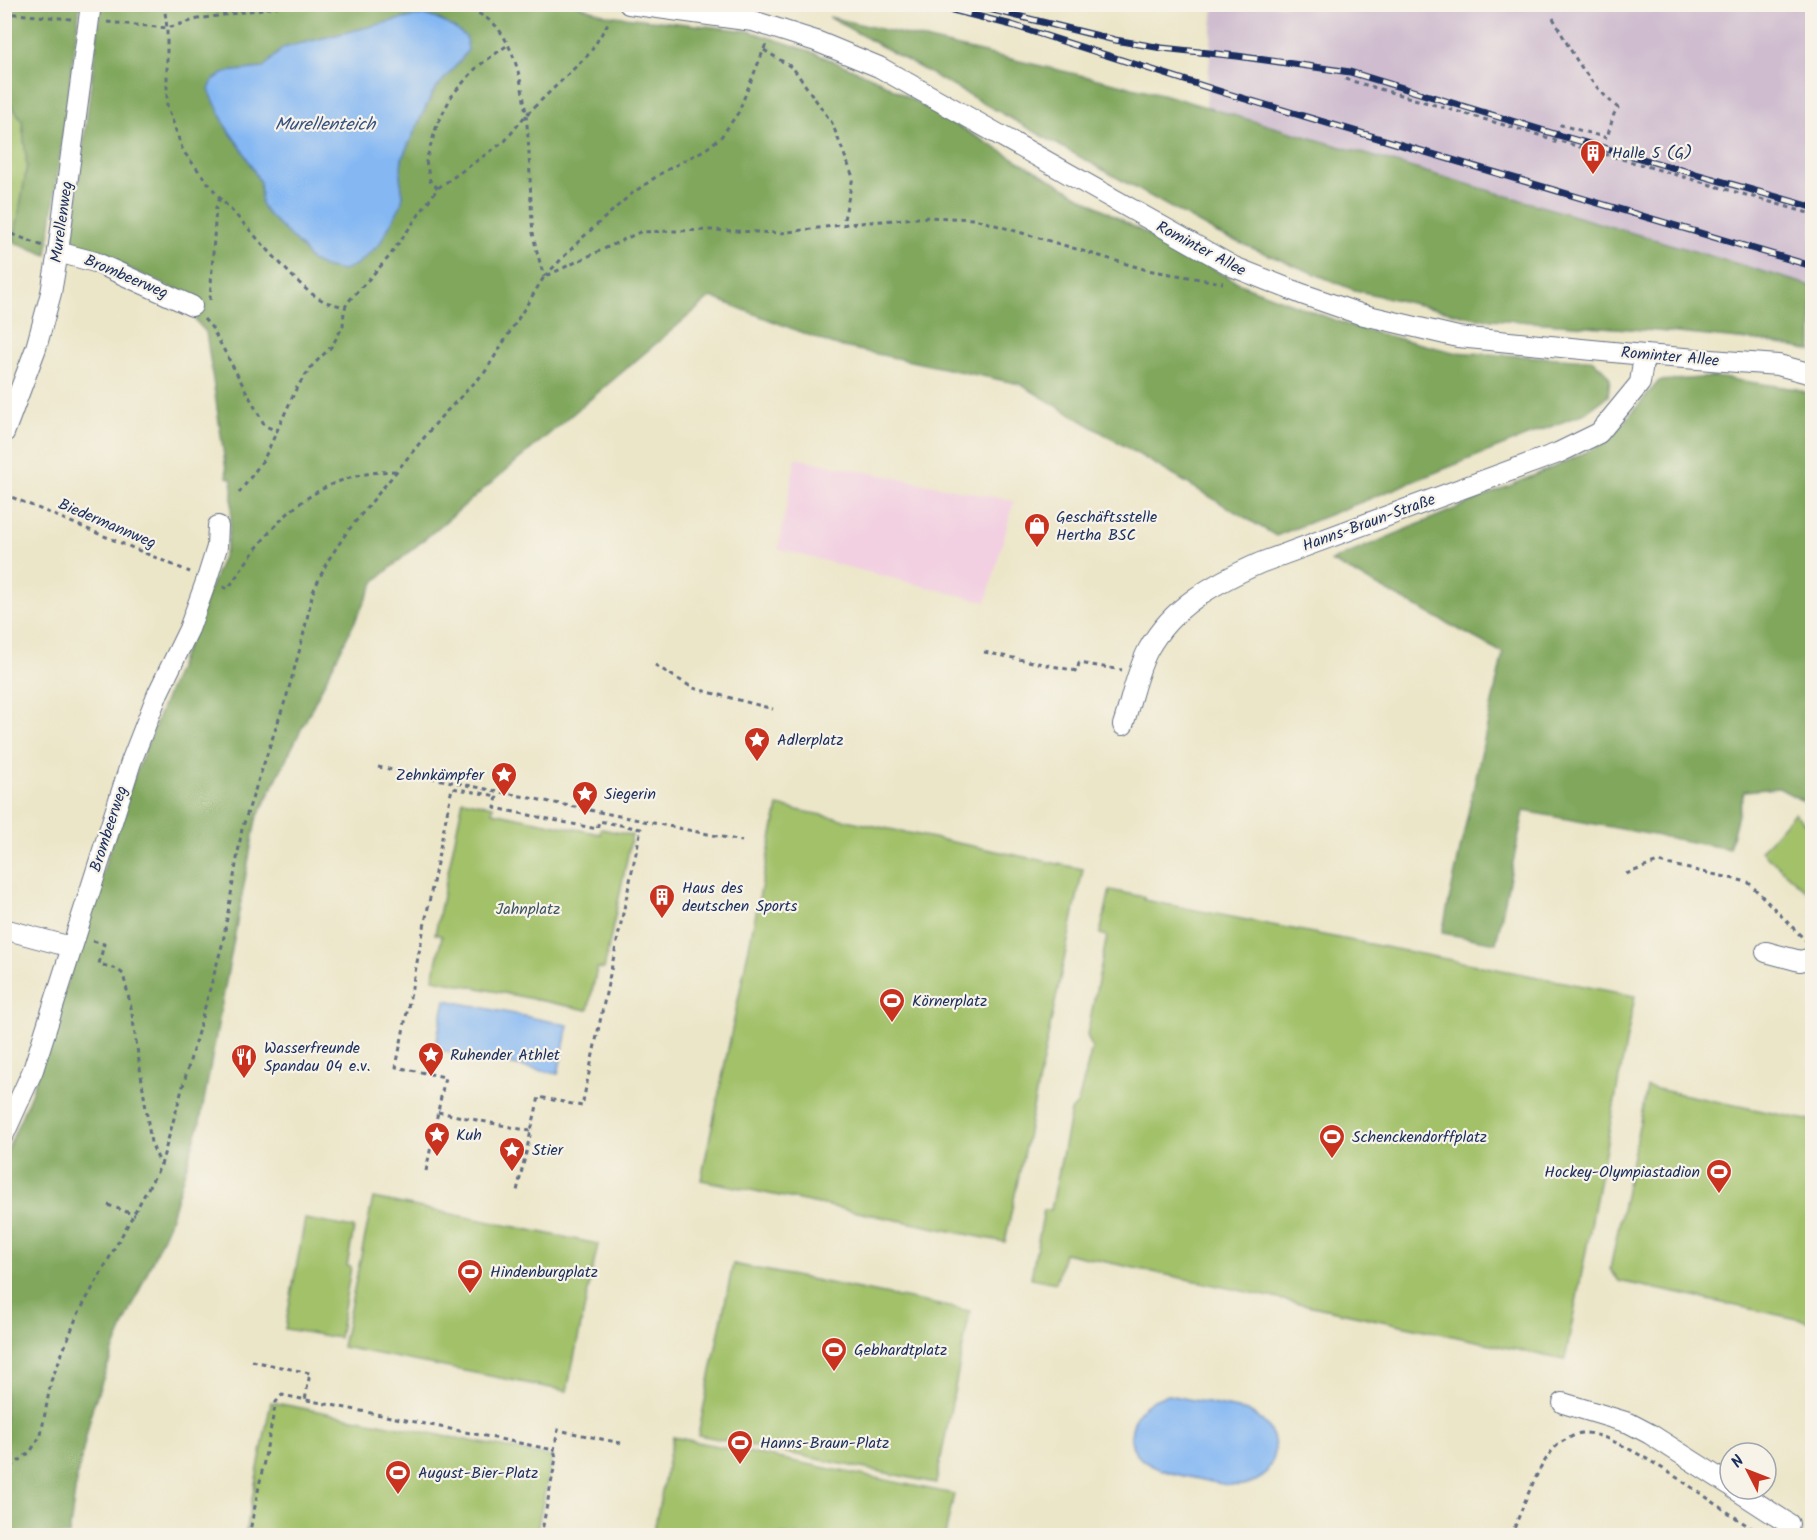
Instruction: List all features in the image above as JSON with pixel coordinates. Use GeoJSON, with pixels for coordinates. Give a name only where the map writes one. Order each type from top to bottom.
{"type":"FeatureCollection","features":[{"type":"Feature","properties":{"kind":"street","name":"Rominter Allee"},"geometry":{"type":"LineString","coordinates":[[629,4],[753,21],[848,53],[879,67],[1234,267],[1360,314],[1458,337],[1778,365],[1812,374]]}},
{"type":"Feature","properties":{"kind":"street","name":"Murellenweg"},"geometry":{"type":"LineString","coordinates":[[4,433],[36,348],[51,293],[89,15]]}},
{"type":"Feature","properties":{"kind":"street","name":"Brombeerweg"},"geometry":{"type":"LineString","coordinates":[[58,252],[95,262],[203,310]]}},
{"type":"Feature","properties":{"kind":"street","name":"Hanns-Braun-Straße"},"geometry":{"type":"LineString","coordinates":[[1123,725],[1148,652],[1159,633],[1186,604],[1232,575],[1558,453],[1599,433],[1640,383],[1644,355]]}},
{"type":"Feature","properties":{"kind":"street","name":"Brombeerweg"},"geometry":{"type":"LineString","coordinates":[[4,1134],[33,1070],[130,762],[158,693],[189,629],[218,548],[218,526]]}},
{"type":"Feature","properties":{"kind":"street"},"geometry":{"type":"LineString","coordinates":[[4,929],[71,947]]}},
{"type":"Feature","properties":{"kind":"street"},"geometry":{"type":"LineString","coordinates":[[1766,952],[1800,961],[1812,958]]}},
{"type":"Feature","properties":{"kind":"street"},"geometry":{"type":"LineString","coordinates":[[1563,1403],[1629,1423],[1718,1477]]}},
{"type":"Feature","properties":{"kind":"street"},"geometry":{"type":"LineString","coordinates":[[1749,1501],[1781,1528]]}},
{"type":"Feature","properties":{"kind":"path"},"geometry":{"type":"LineString","coordinates":[[164,4],[167,28],[167,105],[183,151],[220,198],[291,276],[325,302],[345,307]]}},
{"type":"Feature","properties":{"kind":"path"},"geometry":{"type":"LineString","coordinates":[[4,13],[89,15],[167,28],[198,19],[295,4]]}},
{"type":"Feature","properties":{"kind":"path"},"geometry":{"type":"LineString","coordinates":[[463,4],[496,25],[509,44],[520,73],[533,236],[544,278]]}},
{"type":"Feature","properties":{"kind":"path"},"geometry":{"type":"LineString","coordinates":[[1553,18],[1579,66],[1598,90],[1618,108],[1607,138],[1561,125],[1554,145]]}},
{"type":"Feature","properties":{"kind":"path"},"geometry":{"type":"LineString","coordinates":[[239,493],[264,459],[297,387],[312,366],[332,346],[343,326],[345,307],[388,258],[438,188],[505,141],[525,116],[590,52],[609,20]]}},
{"type":"Feature","properties":{"kind":"path"},"geometry":{"type":"LineString","coordinates":[[4,1473],[30,1452],[41,1435],[51,1381],[77,1316],[161,1165],[224,942],[242,829],[301,645],[313,591],[327,562],[347,532],[441,417],[485,372],[544,278],[581,239],[630,195],[663,172],[706,149],[721,137],[738,113],[766,43]]}},
{"type":"Feature","properties":{"kind":"path"},"geometry":{"type":"LineString","coordinates":[[438,188],[430,181],[426,161],[437,125],[452,95],[477,67],[509,44]]}},
{"type":"Feature","properties":{"kind":"path"},"geometry":{"type":"LineString","coordinates":[[1808,46],[1812,48]]}},
{"type":"Feature","properties":{"kind":"path"},"geometry":{"type":"LineString","coordinates":[[763,50],[793,68],[832,123],[853,177],[843,224]]}},
{"type":"Feature","properties":{"kind":"path"},"geometry":{"type":"LineString","coordinates":[[1345,79],[1812,214]]}},
{"type":"Feature","properties":{"kind":"path"},"geometry":{"type":"LineString","coordinates":[[220,198],[216,207],[203,310],[265,426],[277,431]]}},
{"type":"Feature","properties":{"kind":"path"},"geometry":{"type":"LineString","coordinates":[[544,278],[640,232],[712,230],[781,233],[843,224],[928,217],[975,219],[1147,270],[1230,284]]}},
{"type":"Feature","properties":{"kind":"path"},"geometry":{"type":"LineString","coordinates":[[4,231],[58,252]]}},
{"type":"Feature","properties":{"kind":"path"},"geometry":{"type":"LineString","coordinates":[[221,586],[228,589],[248,558],[269,533],[307,497],[342,480],[370,472],[397,471]]}},
{"type":"Feature","properties":{"kind":"path","name":"Biedermannweg"},"geometry":{"type":"LineString","coordinates":[[4,494],[189,572]]}},
{"type":"Feature","properties":{"kind":"path"},"geometry":{"type":"LineString","coordinates":[[984,652],[1077,671],[1079,663],[1139,673]]}},
{"type":"Feature","properties":{"kind":"path"},"geometry":{"type":"LineString","coordinates":[[655,665],[693,688],[773,709]]}},
{"type":"Feature","properties":{"kind":"path"},"geometry":{"type":"LineString","coordinates":[[378,766],[742,841]]}},
{"type":"Feature","properties":{"kind":"path"},"geometry":{"type":"LineString","coordinates":[[426,1172],[445,1077],[396,1067],[453,782]]}},
{"type":"Feature","properties":{"kind":"path"},"geometry":{"type":"LineString","coordinates":[[452,788],[497,796],[495,808],[597,829],[599,821],[641,829]]}},
{"type":"Feature","properties":{"kind":"path"},"geometry":{"type":"LineString","coordinates":[[517,1191],[539,1097],[582,1106],[641,829],[645,821]]}},
{"type":"Feature","properties":{"kind":"path"},"geometry":{"type":"LineString","coordinates":[[1626,874],[1658,862],[1748,882],[1812,948]]}},
{"type":"Feature","properties":{"kind":"path"},"geometry":{"type":"LineString","coordinates":[[104,944],[99,964],[117,969],[123,974],[131,1007],[152,1143],[161,1165]]}},
{"type":"Feature","properties":{"kind":"path"},"geometry":{"type":"LineString","coordinates":[[438,1112],[531,1131]]}},
{"type":"Feature","properties":{"kind":"path"},"geometry":{"type":"LineString","coordinates":[[108,1205],[135,1215]]}},
{"type":"Feature","properties":{"kind":"path"},"geometry":{"type":"LineString","coordinates":[[252,1361],[310,1373],[305,1400]]}},
{"type":"Feature","properties":{"kind":"path"},"geometry":{"type":"LineString","coordinates":[[249,1536],[276,1402],[282,1395],[554,1450]]}},
{"type":"Feature","properties":{"kind":"path"},"geometry":{"type":"LineString","coordinates":[[541,1536],[556,1458],[554,1450],[558,1430],[621,1443]]}},
{"type":"Feature","properties":{"kind":"path"},"geometry":{"type":"LineString","coordinates":[[1511,1536],[1543,1464],[1560,1443],[1580,1433],[1594,1434],[1634,1450],[1751,1528],[1781,1528]]}},
{"type":"Feature","properties":{"kind":"shaded area"},"geometry":{"type":"Polygon","coordinates":[[[1214,5],[1812,5],[1812,286],[1206,106],[1214,5]]]}},
{"type":"Feature","properties":{"kind":"shaded area"},"geometry":{"type":"Polygon","coordinates":[[[796,458],[1014,501],[986,602],[778,549],[796,458]]]}},
{"type":"Feature","properties":{"kind":"green space"},"geometry":{"type":"Polygon","coordinates":[[[5,4],[80,5],[47,255],[14,242],[27,166],[22,120],[5,96],[5,4]]]}},
{"type":"Feature","properties":{"kind":"green space"},"geometry":{"type":"Polygon","coordinates":[[[574,4],[606,15],[749,31],[807,50],[876,79],[1132,226],[1245,286],[1353,327],[1453,352],[1592,360],[1610,378],[1608,396],[1585,413],[1276,536],[1020,384],[834,345],[711,297],[375,581],[256,820],[200,1122],[169,1223],[117,1341],[93,1406],[77,1477],[69,1535],[5,1536],[5,1156],[31,1094],[130,787],[226,549],[232,506],[232,479],[227,477],[206,332],[195,320],[202,302],[71,244],[101,5],[574,4]],[[424,15],[326,37],[284,48],[263,68],[226,72],[221,113],[226,127],[242,149],[260,182],[261,203],[303,249],[310,260],[403,196],[400,177],[402,158],[433,92],[445,77],[456,29],[439,19],[424,15]]]}},
{"type":"Feature","properties":{"kind":"green space"},"geometry":{"type":"Polygon","coordinates":[[[829,17],[1162,94],[1812,286],[1812,351],[1769,342],[1657,331],[1476,318],[1354,290],[1218,234],[829,17]]]}},
{"type":"Feature","properties":{"kind":"green space"},"geometry":{"type":"Polygon","coordinates":[[[4,96],[22,120],[27,166],[14,242],[5,238],[4,96]]]}},
{"type":"Feature","properties":{"kind":"green space"},"geometry":{"type":"Polygon","coordinates":[[[1715,377],[1797,389],[1812,395],[1812,806],[1779,788],[1744,791],[1729,849],[1524,811],[1496,943],[1442,933],[1503,653],[1331,561],[1566,462],[1608,441],[1659,381],[1715,377]]]}},
{"type":"Feature","properties":{"kind":"green space","name":"Jahnplatz"},"geometry":{"type":"Polygon","coordinates":[[[463,800],[493,806],[492,812],[600,834],[601,829],[632,835],[604,969],[597,968],[588,1010],[433,979],[442,936],[435,934],[463,800]]]}},
{"type":"Feature","properties":{"kind":"green space","name":"Körnerplatz"},"geometry":{"type":"Polygon","coordinates":[[[778,806],[1083,869],[1005,1242],[701,1180],[778,806]]]}},
{"type":"Feature","properties":{"kind":"green space"},"geometry":{"type":"Polygon","coordinates":[[[1794,813],[1812,829],[1812,896],[1761,851],[1794,813]]]}},
{"type":"Feature","properties":{"kind":"green space","name":"Schenckendorffplatz"},"geometry":{"type":"Polygon","coordinates":[[[1110,890],[1144,897],[1144,900],[1635,996],[1565,1360],[1064,1253],[1056,1283],[1031,1278],[1044,1210],[1051,1210],[1071,1111],[1078,1103],[1092,1048],[1087,1035],[1107,936],[1100,934],[1110,890]]]}},
{"type":"Feature","properties":{"kind":"green space","name":"Hockey-Olympiastadion"},"geometry":{"type":"Polygon","coordinates":[[[1647,1087],[1812,1121],[1812,1322],[1619,1281],[1610,1269],[1647,1087]]]}},
{"type":"Feature","properties":{"kind":"green space","name":"Hindenburgplatz"},"geometry":{"type":"Polygon","coordinates":[[[373,1198],[598,1244],[567,1391],[342,1347],[373,1198]]]}},
{"type":"Feature","properties":{"kind":"green space"},"geometry":{"type":"Polygon","coordinates":[[[305,1219],[354,1228],[347,1266],[351,1267],[339,1338],[285,1329],[305,1219]]]}},
{"type":"Feature","properties":{"kind":"green space","name":"Gebhardtplatz"},"geometry":{"type":"Polygon","coordinates":[[[733,1264],[970,1311],[936,1483],[698,1435],[733,1264]]]}},
{"type":"Feature","properties":{"kind":"green space","name":"August-Bier-Platz"},"geometry":{"type":"Polygon","coordinates":[[[271,1402],[552,1457],[536,1535],[245,1535],[271,1402]]]}},
{"type":"Feature","properties":{"kind":"green space","name":"Hanns-Braun-Platz"},"geometry":{"type":"Polygon","coordinates":[[[673,1437],[954,1494],[945,1535],[653,1535],[673,1437]]]}},
{"type":"Feature","properties":{"kind":"water","name":"Murellenteich"},"geometry":{"type":"Polygon","coordinates":[[[424,15],[441,21],[461,33],[466,37],[468,50],[433,92],[402,158],[400,177],[403,196],[401,205],[379,245],[357,264],[342,271],[324,267],[310,260],[303,249],[266,212],[261,203],[260,182],[242,149],[226,127],[209,90],[213,80],[226,72],[263,68],[283,48],[424,15]]]}},
{"type":"Feature","properties":{"kind":"water"},"geometry":{"type":"Polygon","coordinates":[[[445,1000],[568,1025],[558,1074],[435,1049],[445,1000]]]}},
{"type":"Feature","properties":{"kind":"water"},"geometry":{"type":"Polygon","coordinates":[[[1168,1395],[1247,1411],[1258,1418],[1267,1426],[1273,1437],[1275,1450],[1267,1471],[1252,1483],[1233,1485],[1170,1473],[1148,1464],[1133,1448],[1131,1436],[1134,1422],[1136,1416],[1147,1404],[1168,1395]]]}},
{"type":"Feature","properties":{"kind":"railway"},"geometry":{"type":"LineString","coordinates":[[929,4],[1012,25],[1225,93],[1812,266]]}},
{"type":"Feature","properties":{"kind":"railway"},"geometry":{"type":"LineString","coordinates":[[969,4],[1115,40],[1350,72],[1558,135],[1812,207]]}},
{"type":"Feature","properties":{"kind":"place","name":"Halle 5 (G)"},"geometry":{"type":"Point","coordinates":[1593,176]}},
{"type":"Feature","properties":{"kind":"place","name":"Geschäftsstelle Hertha BSC"},"geometry":{"type":"Point","coordinates":[1037,549]}},
{"type":"Feature","properties":{"kind":"place","name":"Adlerplatz"},"geometry":{"type":"Point","coordinates":[757,763]}},
{"type":"Feature","properties":{"kind":"place","name":"Zehnkämpfer"},"geometry":{"type":"Point","coordinates":[504,798]}},
{"type":"Feature","properties":{"kind":"place","name":"Siegerin"},"geometry":{"type":"Point","coordinates":[585,817]}},
{"type":"Feature","properties":{"kind":"place","name":"Haus des deutschen Sports"},"geometry":{"type":"Point","coordinates":[662,920]}},
{"type":"Feature","properties":{"kind":"place","name":"Körnerplatz"},"geometry":{"type":"Point","coordinates":[892,1024]}},
{"type":"Feature","properties":{"kind":"place","name":"Ruhender Athlet"},"geometry":{"type":"Point","coordinates":[431,1078]}},
{"type":"Feature","properties":{"kind":"place","name":"Wasserfreunde Spandau 04 e.v."},"geometry":{"type":"Point","coordinates":[244,1080]}},
{"type":"Feature","properties":{"kind":"place","name":"Kuh"},"geometry":{"type":"Point","coordinates":[437,1158]}},
{"type":"Feature","properties":{"kind":"place","name":"Schenckendorffplatz"},"geometry":{"type":"Point","coordinates":[1332,1160]}},
{"type":"Feature","properties":{"kind":"place","name":"Stier"},"geometry":{"type":"Point","coordinates":[512,1173]}},
{"type":"Feature","properties":{"kind":"place","name":"Hockey-Olympiastadion"},"geometry":{"type":"Point","coordinates":[1719,1195]}},
{"type":"Feature","properties":{"kind":"place","name":"Hindenburgplatz"},"geometry":{"type":"Point","coordinates":[470,1295]}},
{"type":"Feature","properties":{"kind":"place","name":"Gebhardtplatz"},"geometry":{"type":"Point","coordinates":[834,1373]}},
{"type":"Feature","properties":{"kind":"place","name":"Hanns-Braun-Platz"},"geometry":{"type":"Point","coordinates":[740,1466]}},
{"type":"Feature","properties":{"kind":"place","name":"August-Bier-Platz"},"geometry":{"type":"Point","coordinates":[398,1496]}}]}
